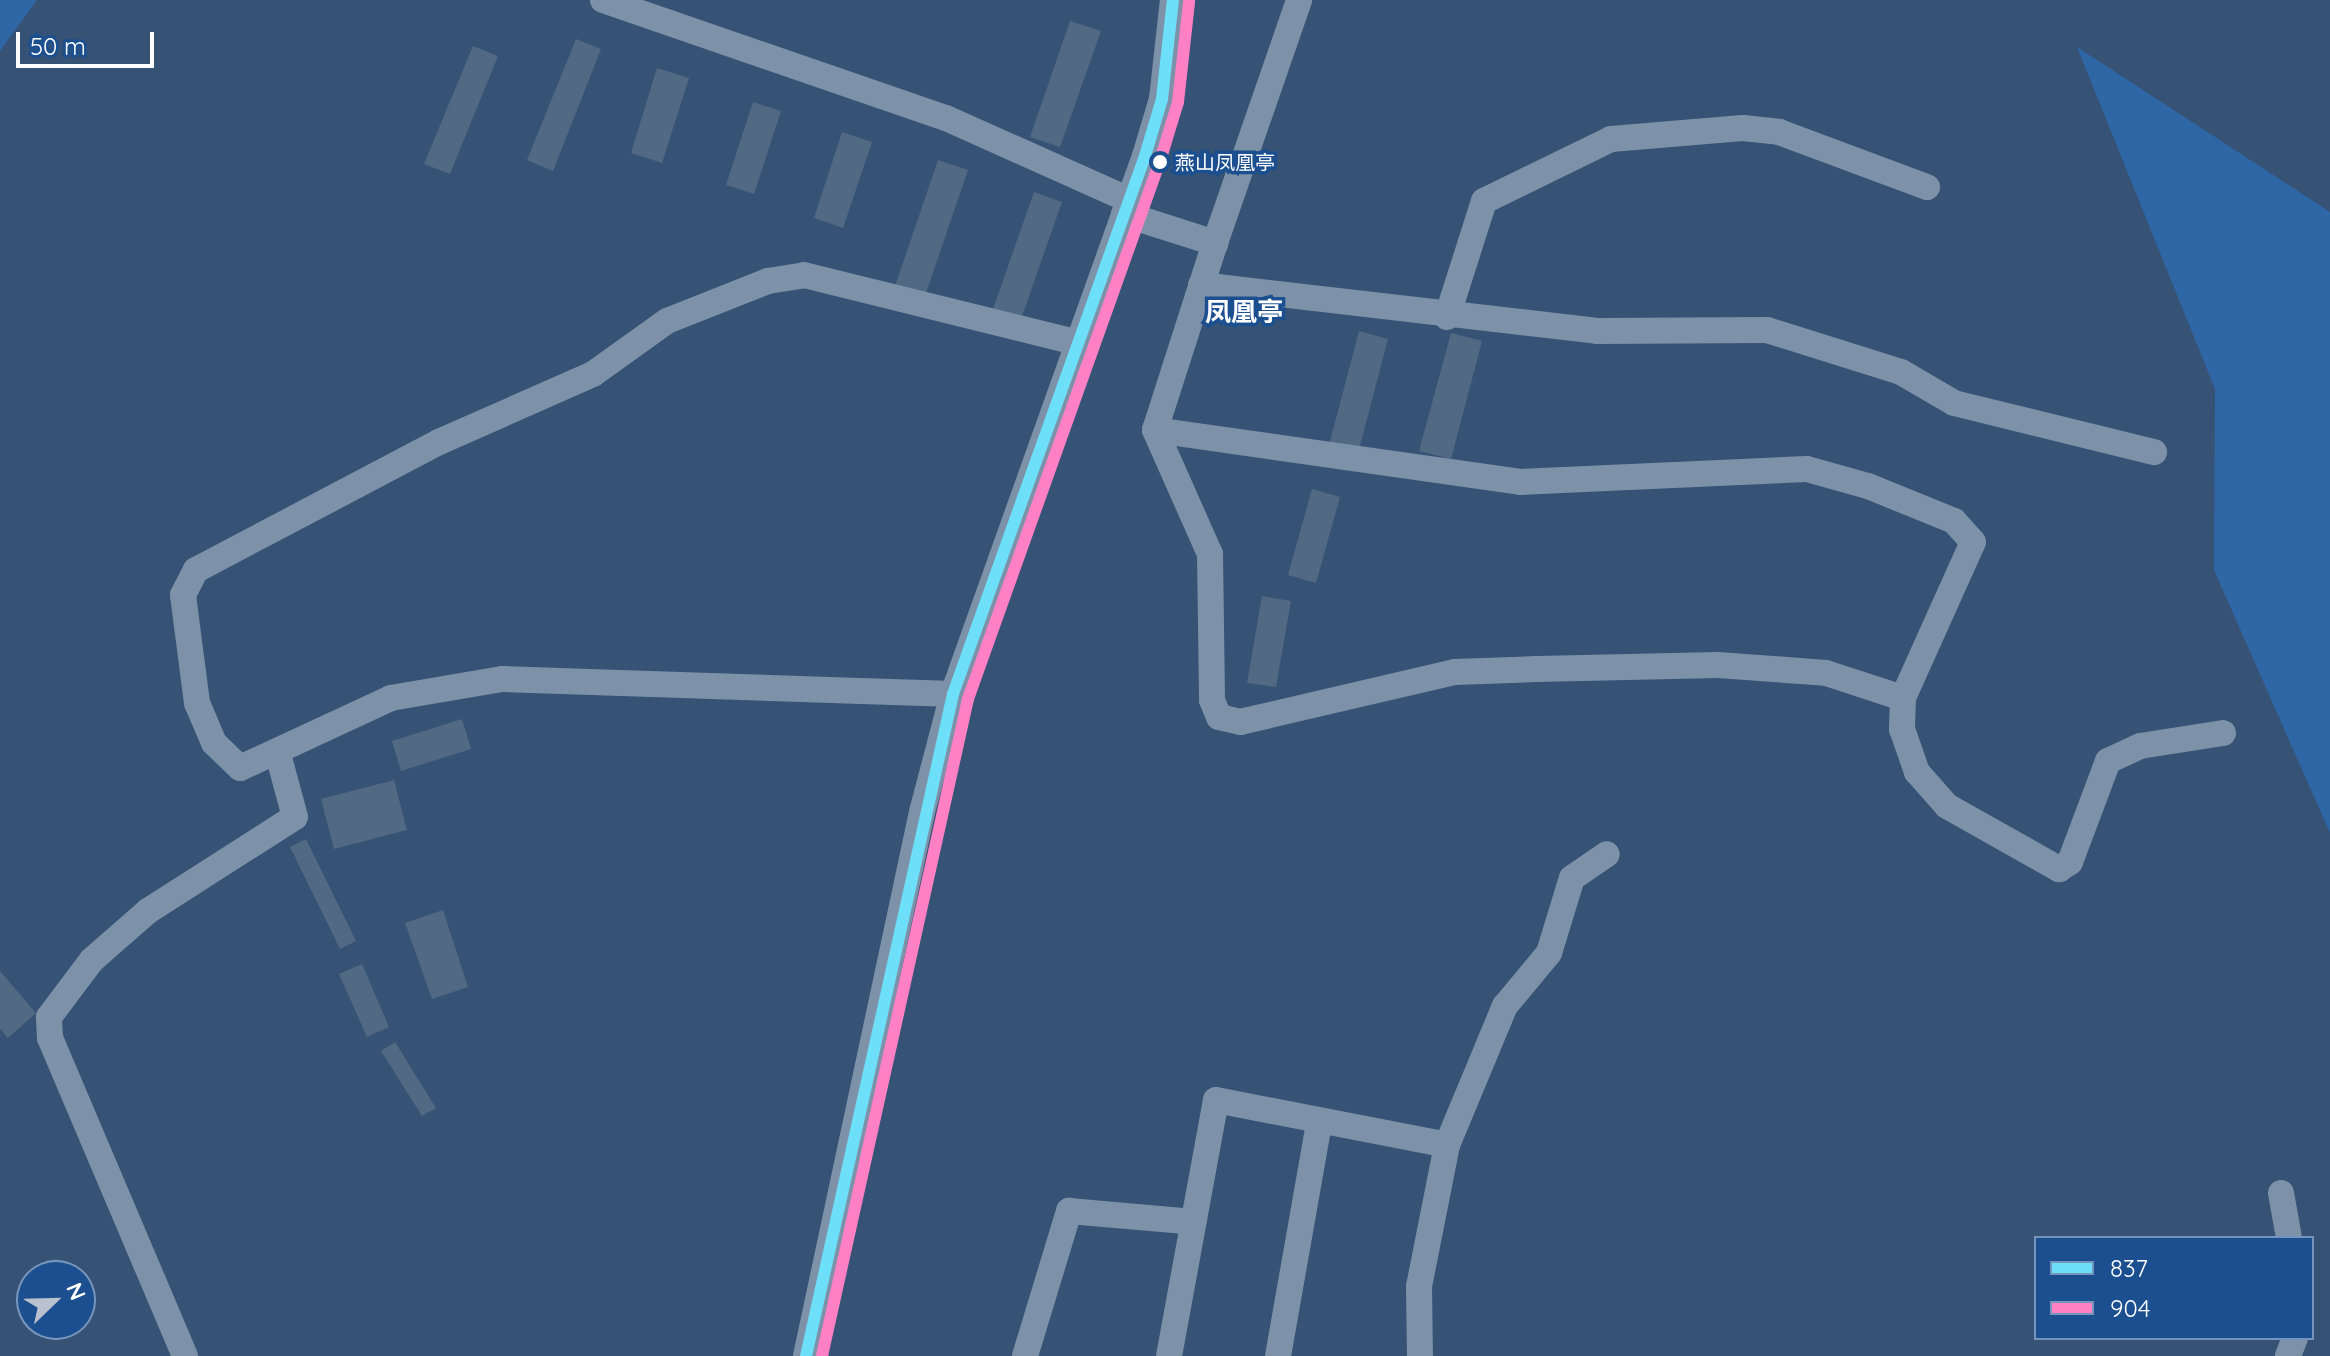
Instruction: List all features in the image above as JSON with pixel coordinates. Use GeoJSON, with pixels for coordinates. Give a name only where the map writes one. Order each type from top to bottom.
{"type":"FeatureCollection","features":[{"type":"Feature","properties":{"kind":"street"},"geometry":{"type":"LineString","coordinates":[[603,0],[946,118],[1126,207],[1215,243]]}},
{"type":"Feature","properties":{"kind":"street"},"geometry":{"type":"LineString","coordinates":[[806,1356],[922,812],[953,694],[1162,99],[1173,0]]}},
{"type":"Feature","properties":{"kind":"street"},"geometry":{"type":"LineString","coordinates":[[1299,0],[1215,243],[1155,430],[1210,554],[1212,700],[1219,717],[1240,722],[1455,672],[1537,669],[1718,665],[1826,673],[1903,698]]}},
{"type":"Feature","properties":{"kind":"street"},"geometry":{"type":"LineString","coordinates":[[1447,317],[1484,201],[1611,139],[1743,128],[1779,132],[1927,187]]}},
{"type":"Feature","properties":{"kind":"street"},"geometry":{"type":"LineString","coordinates":[[953,694],[502,679],[391,698],[278,754],[240,768],[214,743],[186,660],[185,580],[371,477],[593,374],[667,321],[724,295],[804,275],[1078,343]]}},
{"type":"Feature","properties":{"kind":"street"},"geometry":{"type":"LineString","coordinates":[[1201,285],[1447,317],[1597,331],[1767,330],[1901,372],[1954,403],[2154,452]]}},
{"type":"Feature","properties":{"kind":"street"},"geometry":{"type":"LineString","coordinates":[[1155,430],[1520,482],[1601,483],[1728,468],[1807,469],[1868,486],[1954,521],[1973,542],[1903,698],[1902,729],[1931,792],[2059,869],[2070,862],[2108,761],[2140,746],[2223,733]]}},
{"type":"Feature","properties":{"kind":"street"},"geometry":{"type":"LineString","coordinates":[[185,1356],[50,1038],[49,1017],[92,960],[148,911],[295,817],[278,754]]}},
{"type":"Feature","properties":{"kind":"street"},"geometry":{"type":"LineString","coordinates":[[1420,1356],[1419,1286],[1447,1145],[1505,1006],[1549,953],[1572,878],[1607,854]]}},
{"type":"Feature","properties":{"kind":"street"},"geometry":{"type":"LineString","coordinates":[[1169,1356],[1216,1100],[1319,1123],[1447,1145]]}},
{"type":"Feature","properties":{"kind":"street"},"geometry":{"type":"LineString","coordinates":[[1278,1356],[1319,1123]]}},
{"type":"Feature","properties":{"kind":"street"},"geometry":{"type":"LineString","coordinates":[[2281,1193],[2289,1236]]}},
{"type":"Feature","properties":{"kind":"street"},"geometry":{"type":"LineString","coordinates":[[1025,1356],[1069,1211],[1194,1222]]}},
{"type":"Feature","properties":{"kind":"shaded area"},"geometry":{"type":"Polygon","coordinates":[[[0,0],[37,0],[0,51],[0,0]]]}},
{"type":"Feature","properties":{"kind":"shaded area"},"geometry":{"type":"Polygon","coordinates":[[[2077,47],[2330,212],[2330,833],[2214,570],[2215,389],[2077,47]]]}},
{"type":"Feature","properties":{"kind":"building"},"geometry":{"type":"Polygon","coordinates":[[[1070,21],[1101,31],[1060,147],[1030,137],[1070,21]]]}},
{"type":"Feature","properties":{"kind":"building"},"geometry":{"type":"Polygon","coordinates":[[[576,39],[601,49],[553,171],[527,160],[576,39]]]}},
{"type":"Feature","properties":{"kind":"building"},"geometry":{"type":"Polygon","coordinates":[[[473,46],[498,56],[450,174],[424,164],[473,46]]]}},
{"type":"Feature","properties":{"kind":"building"},"geometry":{"type":"Polygon","coordinates":[[[657,68],[689,78],[662,163],[631,153],[657,68]]]}},
{"type":"Feature","properties":{"kind":"building"},"geometry":{"type":"Polygon","coordinates":[[[753,102],[781,111],[754,194],[726,185],[753,102]]]}},
{"type":"Feature","properties":{"kind":"building"},"geometry":{"type":"Polygon","coordinates":[[[842,132],[872,142],[843,228],[814,218],[842,132]]]}},
{"type":"Feature","properties":{"kind":"building"},"geometry":{"type":"Polygon","coordinates":[[[938,160],[968,170],[924,299],[894,289],[938,160]]]}},
{"type":"Feature","properties":{"kind":"building"},"geometry":{"type":"Polygon","coordinates":[[[1034,192],[1062,202],[1021,319],[993,309],[1034,192]]]}},
{"type":"Feature","properties":{"kind":"building"},"geometry":{"type":"Polygon","coordinates":[[[1359,331],[1388,339],[1357,457],[1328,449],[1359,331]]]}},
{"type":"Feature","properties":{"kind":"building"},"geometry":{"type":"Polygon","coordinates":[[[1451,333],[1482,341],[1451,459],[1419,451],[1451,333]]]}},
{"type":"Feature","properties":{"kind":"building"},"geometry":{"type":"Polygon","coordinates":[[[1312,489],[1340,497],[1316,583],[1288,575],[1312,489]]]}},
{"type":"Feature","properties":{"kind":"building"},"geometry":{"type":"Polygon","coordinates":[[[1262,596],[1291,601],[1276,687],[1247,683],[1262,596]]]}},
{"type":"Feature","properties":{"kind":"building"},"geometry":{"type":"Polygon","coordinates":[[[462,719],[471,749],[401,771],[392,741],[462,719]]]}},
{"type":"Feature","properties":{"kind":"building"},"geometry":{"type":"Polygon","coordinates":[[[394,780],[407,830],[334,849],[321,799],[394,780]]]}},
{"type":"Feature","properties":{"kind":"building"},"geometry":{"type":"Polygon","coordinates":[[[306,839],[356,941],[340,949],[290,847],[306,839]]]}},
{"type":"Feature","properties":{"kind":"building"},"geometry":{"type":"Polygon","coordinates":[[[443,910],[468,987],[432,999],[405,923],[443,910]]]}},
{"type":"Feature","properties":{"kind":"building"},"geometry":{"type":"Polygon","coordinates":[[[362,964],[389,1027],[367,1037],[339,974],[362,964]]]}},
{"type":"Feature","properties":{"kind":"building"},"geometry":{"type":"Polygon","coordinates":[[[0,971],[36,1013],[8,1038],[0,1029],[0,971]]]}},
{"type":"Feature","properties":{"kind":"building"},"geometry":{"type":"Polygon","coordinates":[[[395,1042],[436,1108],[422,1116],[381,1051],[395,1042]]]}},
{"type":"Feature","properties":{"kind":"transit line","name":"837"},"geometry":{"type":"LineString","coordinates":[[806,1356],[953,694],[1145,156],[1162,99],[1173,0]]}},
{"type":"Feature","properties":{"kind":"transit line","name":"904"},"geometry":{"type":"LineString","coordinates":[[822,1356],[968,699],[1160,161],[1178,102],[1189,2]]}},
{"type":"Feature","properties":{"kind":"place","name":"燕山凤凰亭"},"geometry":{"type":"Point","coordinates":[1160,162]}},
{"type":"Feature","properties":{"kind":"district","name":"凤凰亭"},"geometry":{"type":"Point","coordinates":[1244,312]}}]}
